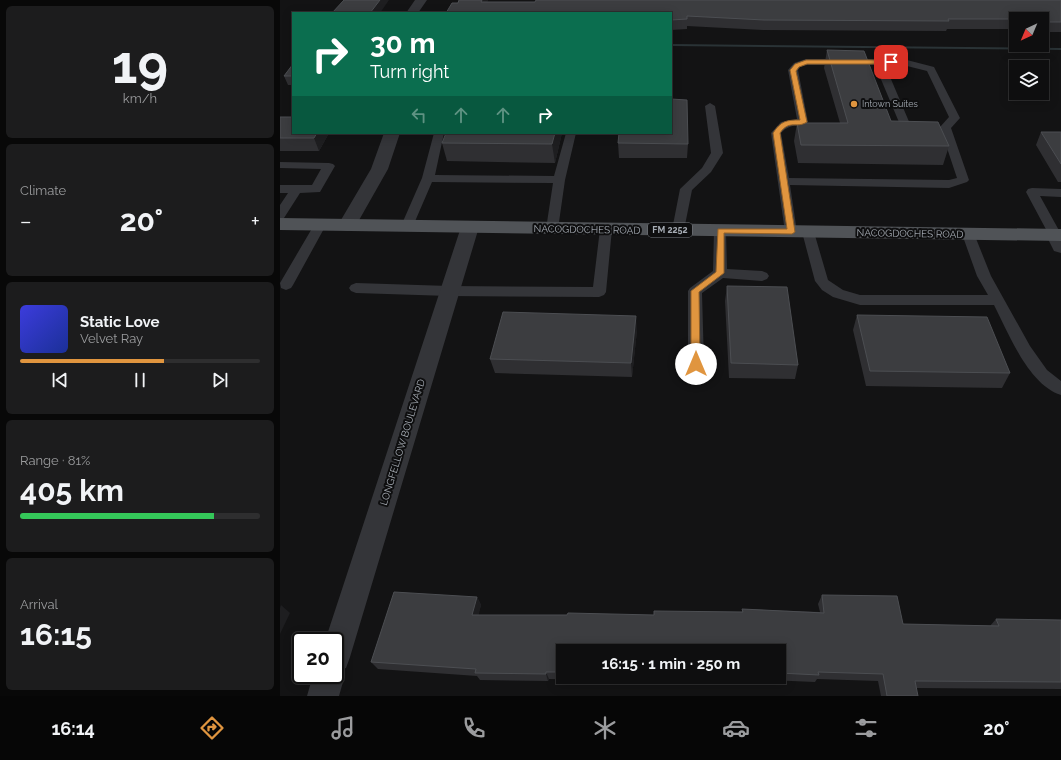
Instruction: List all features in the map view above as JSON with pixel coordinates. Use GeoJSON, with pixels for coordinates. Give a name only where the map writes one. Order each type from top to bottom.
{"type":"FeatureCollection","features":[{"type":"Feature","properties":{"kind":"main road","name":"NACOGDOCHES ROAD"},"geometry":{"type":"LineString","coordinates":[[280,224],[470,228],[968,234],[1059,239]]}},
{"type":"Feature","properties":{"kind":"street"},"geometry":{"type":"LineString","coordinates":[[413,12],[421,0]]}},
{"type":"Feature","properties":{"kind":"street"},"geometry":{"type":"LineString","coordinates":[[347,225],[383,164],[389,148],[392,134]]}},
{"type":"Feature","properties":{"kind":"street","name":"LONGFELLOW BOULEVARD"},"geometry":{"type":"LineString","coordinates":[[343,632],[470,228]]}},
{"type":"Feature","properties":{"kind":"street"},"geometry":{"type":"LineString","coordinates":[[323,696],[326,684]]}},
{"type":"Feature","properties":{"kind":"lane"},"geometry":{"type":"LineString","coordinates":[[879,62],[906,127],[937,127],[955,118],[931,69],[903,62],[879,62],[806,62],[797,65],[793,70],[803,122],[790,122],[782,125],[776,133],[784,181],[800,232],[822,281],[827,287],[842,296],[860,300],[998,300]]}},
{"type":"Feature","properties":{"kind":"lane"},"geometry":{"type":"LineString","coordinates":[[678,230],[686,189],[707,170],[717,153],[710,106]]}},
{"type":"Feature","properties":{"kind":"lane"},"geometry":{"type":"LineString","coordinates":[[784,181],[949,184],[963,180],[937,127]]}},
{"type":"Feature","properties":{"kind":"lane"},"geometry":{"type":"LineString","coordinates":[[407,226],[428,178],[439,134]]}},
{"type":"Feature","properties":{"kind":"lane"},"geometry":{"type":"LineString","coordinates":[[552,229],[559,180],[571,134]]}},
{"type":"Feature","properties":{"kind":"lane"},"geometry":{"type":"LineString","coordinates":[[280,165],[330,166],[316,189],[280,189]]}},
{"type":"Feature","properties":{"kind":"lane"},"geometry":{"type":"LineString","coordinates":[[428,178],[559,180]]}},
{"type":"Feature","properties":{"kind":"lane"},"geometry":{"type":"LineString","coordinates":[[280,215],[296,189]]}},
{"type":"Feature","properties":{"kind":"lane"},"geometry":{"type":"LineString","coordinates":[[1059,239],[1032,192],[1061,194]]}},
{"type":"Feature","properties":{"kind":"lane"},"geometry":{"type":"LineString","coordinates":[[286,285],[320,225]]}},
{"type":"Feature","properties":{"kind":"lane"},"geometry":{"type":"LineString","coordinates":[[356,288],[449,291],[599,292],[606,229]]}},
{"type":"Feature","properties":{"kind":"lane"},"geometry":{"type":"LineString","coordinates":[[720,231],[720,273]]}},
{"type":"Feature","properties":{"kind":"lane"},"geometry":{"type":"LineString","coordinates":[[968,234],[984,276],[1031,360],[1044,377],[1061,388]]}},
{"type":"Feature","properties":{"kind":"lane"},"geometry":{"type":"LineString","coordinates":[[696,364],[695,291],[720,273],[762,276]]}},
{"type":"Feature","properties":{"kind":"building"},"geometry":{"type":"Polygon","coordinates":[[[344,0],[380,0],[371,12],[333,12],[344,0]]]}},
{"type":"Feature","properties":{"kind":"building"},"geometry":{"type":"Polygon","coordinates":[[[459,0],[482,0],[481,2],[535,2],[536,0],[1061,0],[1061,22],[1049,22],[1049,12],[1009,12],[1009,19],[948,19],[949,21],[764,20],[687,16],[687,19],[672,20],[672,12],[447,12],[452,3],[458,3],[459,0]]]}},
{"type":"Feature","properties":{"kind":"building"},"geometry":{"type":"Polygon","coordinates":[[[827,50],[864,51],[891,121],[938,122],[949,146],[801,145],[797,123],[848,123],[827,50]]]}},
{"type":"Feature","properties":{"kind":"building"},"geometry":{"type":"Polygon","coordinates":[[[292,65],[292,76],[284,76],[292,65]]]}},
{"type":"Feature","properties":{"kind":"building"},"geometry":{"type":"Polygon","coordinates":[[[672,99],[687,100],[688,144],[618,143],[619,134],[672,134],[672,99]]]}},
{"type":"Feature","properties":{"kind":"building"},"geometry":{"type":"Polygon","coordinates":[[[280,117],[292,117],[292,134],[316,134],[314,138],[280,138],[280,117]]]}},
{"type":"Feature","properties":{"kind":"building"},"geometry":{"type":"Polygon","coordinates":[[[1041,132],[1061,132],[1061,164],[1041,132]]]}},
{"type":"Feature","properties":{"kind":"building"},"geometry":{"type":"Polygon","coordinates":[[[446,134],[555,134],[552,144],[442,143],[446,134]]]}},
{"type":"Feature","properties":{"kind":"building"},"geometry":{"type":"Polygon","coordinates":[[[727,286],[787,287],[798,365],[731,363],[727,286]]]}},
{"type":"Feature","properties":{"kind":"building"},"geometry":{"type":"Polygon","coordinates":[[[503,312],[636,316],[631,363],[490,359],[503,312]]]}},
{"type":"Feature","properties":{"kind":"building"},"geometry":{"type":"Polygon","coordinates":[[[857,315],[987,317],[1010,373],[870,371],[857,315]]]}},
{"type":"Feature","properties":{"kind":"building"},"geometry":{"type":"Polygon","coordinates":[[[394,592],[477,597],[472,615],[567,615],[568,613],[654,615],[654,611],[743,612],[742,609],[824,613],[822,595],[897,596],[903,624],[999,626],[996,619],[1061,620],[1061,682],[915,681],[918,696],[887,696],[883,674],[818,672],[819,675],[786,673],[786,644],[556,644],[556,672],[546,672],[546,674],[475,673],[476,669],[371,662],[394,592]]]}},
{"type":"Feature","properties":{"kind":"waterway"},"geometry":{"type":"LineString","coordinates":[[672,45],[1061,49]]}},
{"type":"Feature","properties":{"kind":"place","name":"Intown Suites"},"geometry":{"type":"Point","coordinates":[854,104]}},
{"type":"Feature","properties":{"kind":"route"},"geometry":{"type":"LineString","coordinates":[[696,364],[695,291],[720,273],[720,231],[792,232],[776,133],[782,125],[790,122],[803,122],[793,70],[797,65],[806,62],[891,62]]}}]}
